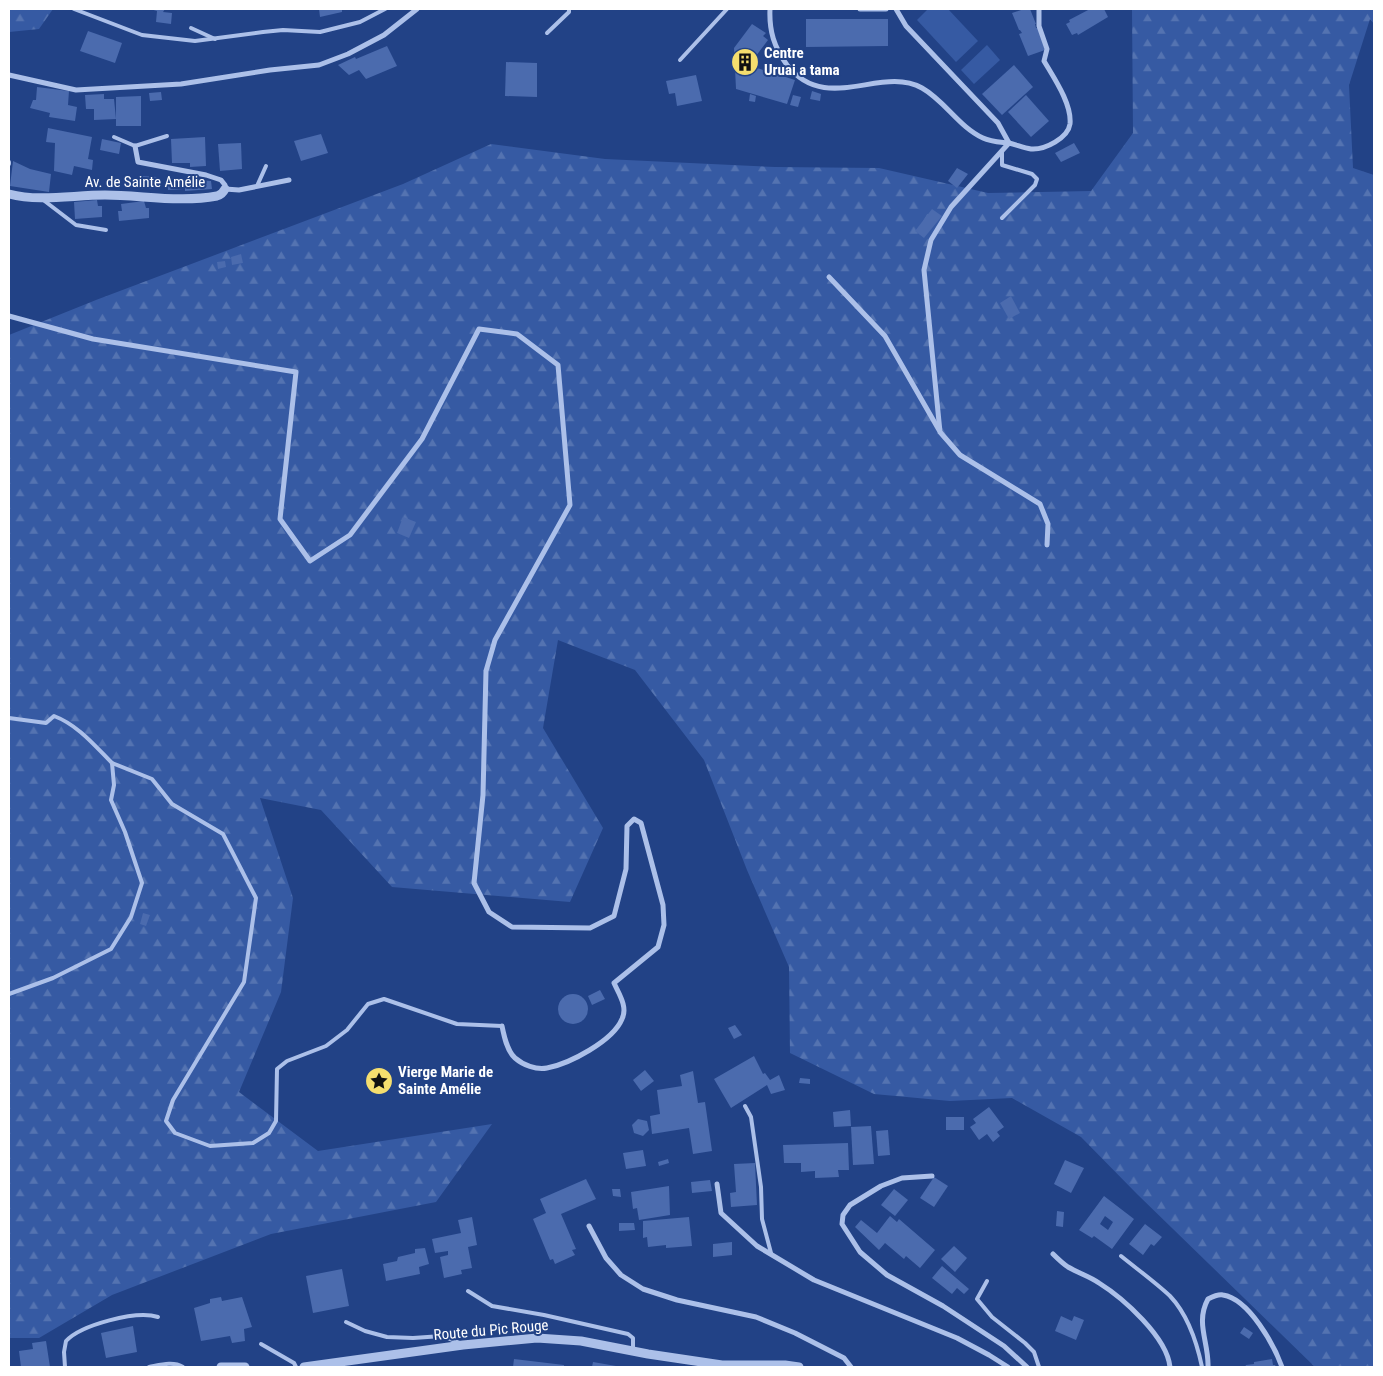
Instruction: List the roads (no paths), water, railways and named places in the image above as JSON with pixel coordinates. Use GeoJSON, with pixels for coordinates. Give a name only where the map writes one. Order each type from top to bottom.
{"type":"FeatureCollection","features":[{"type":"Feature","properties":{"kind":"street"},"geometry":{"type":"LineString","coordinates":[[9,75],[76,90],[181,84],[270,70],[319,65],[348,54],[384,36],[417,9]]}},
{"type":"Feature","properties":{"kind":"street"},"geometry":{"type":"LineString","coordinates":[[770,9],[769,24],[776,48],[795,75],[806,82],[819,87],[835,88],[894,82],[908,83],[922,88],[966,127],[984,139],[1032,149],[1044,147],[1066,133],[1070,126],[1070,115],[1065,100],[1044,62],[1047,49],[1039,26],[1039,9]]}},
{"type":"Feature","properties":{"kind":"street"},"geometry":{"type":"LineString","coordinates":[[860,9],[886,9]]}},
{"type":"Feature","properties":{"kind":"street"},"geometry":{"type":"LineString","coordinates":[[896,9],[906,26],[998,123],[1009,143]]}},
{"type":"Feature","properties":{"kind":"street"},"geometry":{"type":"LineString","coordinates":[[940,432],[924,270],[931,240],[951,207],[1009,143]]}},
{"type":"Feature","properties":{"kind":"street","name":"Av. de Sainte Amélie"},"geometry":{"type":"LineString","coordinates":[[9,194],[24,198],[105,195],[193,198],[223,194],[225,185],[221,180],[206,175],[138,162],[136,146]]}},
{"type":"Feature","properties":{"kind":"street"},"geometry":{"type":"LineString","coordinates":[[225,189],[239,190],[289,180]]}},
{"type":"Feature","properties":{"kind":"street"},"geometry":{"type":"LineString","coordinates":[[829,277],[885,336],[940,432],[960,455],[1040,504],[1048,524],[1047,545]]}},
{"type":"Feature","properties":{"kind":"street"},"geometry":{"type":"LineString","coordinates":[[9,316],[93,339],[296,372],[280,519],[310,561],[350,535],[422,439],[478,330],[517,334],[558,365],[570,505],[495,640],[486,671],[483,795],[474,883],[489,912],[512,927],[590,928],[614,916],[626,869],[627,826],[634,819],[641,823],[663,905],[664,925],[658,947],[614,983],[623,1002],[623,1019],[614,1032],[594,1048],[546,1069],[527,1066],[513,1057],[506,1042],[502,1026]]}},
{"type":"Feature","properties":{"kind":"street"},"geometry":{"type":"LineString","coordinates":[[932,1176],[902,1178],[882,1186],[850,1205],[843,1215],[842,1224],[860,1252],[887,1275],[943,1306],[1004,1346],[1027,1367]]}},
{"type":"Feature","properties":{"kind":"street"},"geometry":{"type":"LineString","coordinates":[[717,1184],[721,1213],[757,1246],[814,1280],[956,1338],[1008,1367]]}},
{"type":"Feature","properties":{"kind":"street"},"geometry":{"type":"LineString","coordinates":[[589,1226],[606,1258],[621,1275],[643,1289],[677,1300],[756,1317],[795,1333],[844,1358],[851,1367]]}},
{"type":"Feature","properties":{"kind":"street"},"geometry":{"type":"LineString","coordinates":[[1053,1254],[1067,1266],[1099,1283],[1132,1309],[1156,1336],[1169,1361],[1170,1367]]}},
{"type":"Feature","properties":{"kind":"street"},"geometry":{"type":"LineString","coordinates":[[1208,1367],[1208,1351],[1201,1317],[1208,1299],[1223,1295],[1234,1299],[1249,1312],[1263,1329],[1276,1350],[1282,1367]]}},
{"type":"Feature","properties":{"kind":"street","name":"Route du Pic Rouge"},"geometry":{"type":"LineString","coordinates":[[304,1367],[463,1345],[518,1339],[559,1338],[722,1365],[785,1365],[799,1367]]}},
{"type":"Feature","properties":{"kind":"street"},"geometry":{"type":"LineString","coordinates":[[220,1367],[245,1367]]}},
{"type":"Feature","properties":{"kind":"lane"},"geometry":{"type":"LineString","coordinates":[[74,9],[142,35],[195,41],[283,30],[320,32],[360,22],[385,9]]}},
{"type":"Feature","properties":{"kind":"lane"},"geometry":{"type":"LineString","coordinates":[[547,32],[569,12],[569,9]]}},
{"type":"Feature","properties":{"kind":"lane"},"geometry":{"type":"LineString","coordinates":[[680,60],[726,9]]}},
{"type":"Feature","properties":{"kind":"lane"},"geometry":{"type":"LineString","coordinates":[[191,28],[215,39]]}},
{"type":"Feature","properties":{"kind":"lane"},"geometry":{"type":"LineString","coordinates":[[114,137],[136,146],[167,136]]}},
{"type":"Feature","properties":{"kind":"lane"},"geometry":{"type":"LineString","coordinates":[[1002,151],[1002,165],[1032,174],[1037,179],[1035,185],[1002,218]]}},
{"type":"Feature","properties":{"kind":"lane"},"geometry":{"type":"LineString","coordinates":[[258,186],[266,166]]}},
{"type":"Feature","properties":{"kind":"lane"},"geometry":{"type":"LineString","coordinates":[[40,198],[76,225],[106,230]]}},
{"type":"Feature","properties":{"kind":"lane"},"geometry":{"type":"LineString","coordinates":[[9,718],[46,723],[54,716],[63,719],[77,729],[112,763],[152,779],[172,804],[223,834],[256,898],[244,982],[173,1100],[166,1121],[175,1133],[210,1146],[253,1142],[268,1133],[276,1121],[277,1069],[288,1061],[326,1046],[347,1030],[368,1004],[384,999],[457,1024],[502,1026]]}},
{"type":"Feature","properties":{"kind":"lane"},"geometry":{"type":"LineString","coordinates":[[9,994],[52,978],[111,950],[131,917],[142,883],[125,832],[111,800],[114,785],[112,763]]}},
{"type":"Feature","properties":{"kind":"lane"},"geometry":{"type":"LineString","coordinates":[[745,1106],[752,1125],[761,1187],[762,1219],[771,1253]]}},
{"type":"Feature","properties":{"kind":"lane"},"geometry":{"type":"LineString","coordinates":[[1121,1256],[1171,1297],[1187,1322],[1198,1348],[1202,1367]]}},
{"type":"Feature","properties":{"kind":"lane"},"geometry":{"type":"LineString","coordinates":[[988,1281],[977,1299],[992,1317],[1034,1352],[1039,1367]]}},
{"type":"Feature","properties":{"kind":"lane"},"geometry":{"type":"LineString","coordinates":[[468,1291],[492,1306],[544,1315],[628,1334],[633,1338],[633,1351]]}},
{"type":"Feature","properties":{"kind":"lane"},"geometry":{"type":"LineString","coordinates":[[65,1367],[64,1352],[66,1341],[81,1330],[138,1315],[150,1314],[158,1316]]}},
{"type":"Feature","properties":{"kind":"lane"},"geometry":{"type":"LineString","coordinates":[[346,1322],[387,1337],[442,1336],[463,1345]]}},
{"type":"Feature","properties":{"kind":"lane"},"geometry":{"type":"LineString","coordinates":[[261,1344],[294,1363],[296,1367]]}},
{"type":"Feature","properties":{"kind":"lane"},"geometry":{"type":"LineString","coordinates":[[150,1367],[178,1364],[183,1367]]}},
{"type":"Feature","properties":{"kind":"place","name":"Centre Uruai a tama"},"geometry":{"type":"Point","coordinates":[745,62]}},
{"type":"Feature","properties":{"kind":"place","name":"Vierge Marie de Sainte Amélie"},"geometry":{"type":"Point","coordinates":[379,1081]}}]}
